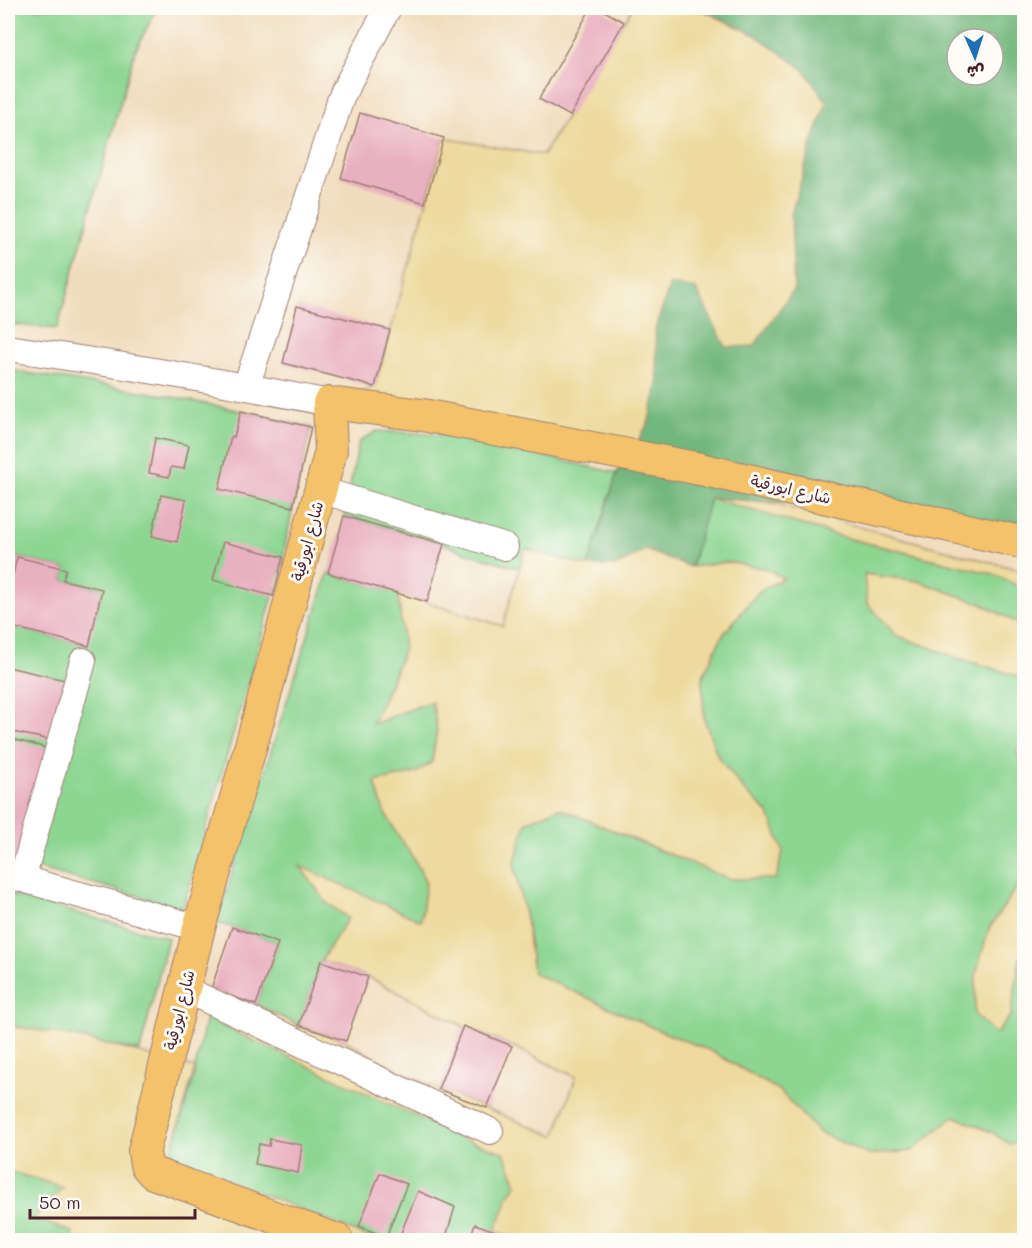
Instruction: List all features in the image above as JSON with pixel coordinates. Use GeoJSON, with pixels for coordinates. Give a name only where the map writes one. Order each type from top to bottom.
{"type":"FeatureCollection","features":[{"type":"Feature","properties":{"kind":"main road","name":"شارع ابورقية"},"geometry":{"type":"LineString","coordinates":[[337,1240],[153,1173],[146,1165],[144,1151],[199,928],[331,451],[329,403],[423,415],[700,469],[1024,543]]}},
{"type":"Feature","properties":{"kind":"street"},"geometry":{"type":"LineString","coordinates":[[246,387],[340,101],[388,8]]}},
{"type":"Feature","properties":{"kind":"street"},"geometry":{"type":"LineString","coordinates":[[8,348],[122,365],[329,403]]}},
{"type":"Feature","properties":{"kind":"street"},"geometry":{"type":"LineString","coordinates":[[321,490],[505,547]]}},
{"type":"Feature","properties":{"kind":"street"},"geometry":{"type":"LineString","coordinates":[[83,661],[15,877],[199,928]]}},
{"type":"Feature","properties":{"kind":"street"},"geometry":{"type":"LineString","coordinates":[[184,989],[490,1131]]}},
{"type":"Feature","properties":{"kind":"green space"},"geometry":{"type":"Polygon","coordinates":[[[8,8],[157,8],[135,51],[57,329],[8,324],[8,8]]]}},
{"type":"Feature","properties":{"kind":"green space"},"geometry":{"type":"Polygon","coordinates":[[[698,8],[1024,8],[1024,542],[836,500],[768,502],[710,498],[691,567],[645,550],[617,566],[588,566],[617,473],[648,424],[658,383],[655,329],[670,284],[696,289],[794,289],[791,214],[826,102],[755,35],[698,8]]]}},
{"type":"Feature","properties":{"kind":"green space"},"geometry":{"type":"Polygon","coordinates":[[[8,370],[158,394],[311,427],[273,596],[183,908],[8,860],[8,626],[78,643],[102,589],[63,580],[66,569],[17,557],[8,598],[8,370]]]}},
{"type":"Feature","properties":{"kind":"green space"},"geometry":{"type":"Polygon","coordinates":[[[377,431],[449,435],[617,473],[588,566],[526,549],[519,568],[344,516],[359,442],[377,431]]]}},
{"type":"Feature","properties":{"kind":"green space"},"geometry":{"type":"Polygon","coordinates":[[[710,498],[843,537],[994,574],[1024,589],[1024,627],[984,605],[918,581],[864,574],[896,635],[958,658],[1015,675],[1024,681],[1024,747],[1016,750],[1024,771],[1024,876],[989,929],[975,1014],[996,1034],[1011,1015],[1020,958],[1024,950],[1024,1139],[1009,1144],[991,1132],[954,1116],[912,1151],[869,1155],[818,1132],[780,1091],[711,1051],[658,1030],[533,973],[526,919],[514,865],[526,822],[560,808],[663,852],[769,814],[745,791],[718,757],[704,719],[702,678],[722,636],[759,591],[783,578],[766,569],[728,562],[691,567],[710,498]]]}},
{"type":"Feature","properties":{"kind":"green space"},"geometry":{"type":"Polygon","coordinates":[[[328,573],[398,593],[404,649],[373,724],[432,701],[437,729],[432,762],[416,773],[375,782],[383,809],[415,860],[426,883],[421,921],[301,867],[326,902],[348,918],[321,961],[299,1025],[256,1005],[278,943],[216,923],[328,573]]]}},
{"type":"Feature","properties":{"kind":"green space"},"geometry":{"type":"Polygon","coordinates":[[[8,894],[168,938],[140,1051],[8,1026],[8,894]]]}},
{"type":"Feature","properties":{"kind":"green space"},"geometry":{"type":"Polygon","coordinates":[[[206,1018],[469,1141],[504,1152],[517,1184],[510,1194],[515,1240],[375,1240],[170,1156],[190,1091],[206,1018]]]}},
{"type":"Feature","properties":{"kind":"green space"},"geometry":{"type":"Polygon","coordinates":[[[8,1171],[63,1187],[73,1232],[71,1240],[8,1240],[8,1171]]]}},
{"type":"Feature","properties":{"kind":"sand"},"geometry":{"type":"Polygon","coordinates":[[[632,8],[698,8],[755,35],[804,70],[827,102],[791,214],[794,289],[754,346],[726,347],[696,289],[670,284],[655,329],[658,383],[648,424],[629,455],[329,403],[375,387],[444,138],[543,155],[632,8]]]}},
{"type":"Feature","properties":{"kind":"sand"},"geometry":{"type":"Polygon","coordinates":[[[710,498],[768,502],[1024,571],[1024,589],[994,574],[843,537],[710,498]]]}},
{"type":"Feature","properties":{"kind":"sand"},"geometry":{"type":"Polygon","coordinates":[[[525,549],[588,566],[617,566],[645,550],[691,567],[728,562],[766,569],[784,578],[759,591],[722,636],[702,678],[704,719],[718,757],[745,791],[769,814],[783,851],[776,879],[729,879],[559,808],[526,822],[514,865],[526,919],[533,973],[658,1030],[711,1051],[780,1091],[818,1132],[869,1155],[912,1151],[954,1116],[991,1132],[1009,1144],[1024,1139],[1024,1240],[515,1240],[515,1238],[495,1231],[510,1194],[517,1184],[504,1152],[469,1141],[206,1018],[211,989],[256,1005],[299,1026],[346,1041],[393,1068],[438,1089],[555,1136],[576,1077],[512,1046],[463,1026],[368,977],[321,961],[348,918],[326,902],[300,866],[421,921],[426,883],[415,860],[383,809],[375,782],[416,773],[432,762],[437,729],[432,701],[372,724],[404,649],[398,593],[503,626],[525,549]]]}},
{"type":"Feature","properties":{"kind":"sand"},"geometry":{"type":"Polygon","coordinates":[[[864,574],[918,581],[984,605],[1024,627],[1024,681],[1015,675],[958,658],[896,635],[867,603],[864,574]]]}},
{"type":"Feature","properties":{"kind":"sand"},"geometry":{"type":"Polygon","coordinates":[[[1024,876],[1024,950],[1020,958],[1011,1015],[996,1034],[975,1015],[976,974],[989,929],[1024,876]]]}},
{"type":"Feature","properties":{"kind":"sand"},"geometry":{"type":"Polygon","coordinates":[[[8,1026],[79,1038],[195,1068],[170,1156],[375,1240],[71,1240],[73,1232],[33,1219],[63,1187],[8,1171],[8,1026]]]}},
{"type":"Feature","properties":{"kind":"building"},"geometry":{"type":"Polygon","coordinates":[[[591,8],[599,8],[624,22],[570,116],[539,99],[591,8]]]}},
{"type":"Feature","properties":{"kind":"building"},"geometry":{"type":"Polygon","coordinates":[[[360,113],[444,138],[425,203],[341,178],[360,113]]]}},
{"type":"Feature","properties":{"kind":"building"},"geometry":{"type":"Polygon","coordinates":[[[297,306],[390,330],[375,387],[283,363],[297,306]]]}},
{"type":"Feature","properties":{"kind":"building"},"geometry":{"type":"Polygon","coordinates":[[[241,411],[311,427],[293,507],[219,489],[231,436],[234,437],[241,411]]]}},
{"type":"Feature","properties":{"kind":"building"},"geometry":{"type":"Polygon","coordinates":[[[155,438],[189,445],[184,469],[171,467],[169,477],[149,473],[155,438]]]}},
{"type":"Feature","properties":{"kind":"building"},"geometry":{"type":"Polygon","coordinates":[[[161,495],[186,500],[177,542],[152,536],[161,495]]]}},
{"type":"Feature","properties":{"kind":"building"},"geometry":{"type":"Polygon","coordinates":[[[344,516],[444,544],[427,602],[328,573],[344,516]]]}},
{"type":"Feature","properties":{"kind":"building"},"geometry":{"type":"Polygon","coordinates":[[[223,542],[283,557],[273,596],[213,580],[223,542]]]}},
{"type":"Feature","properties":{"kind":"building"},"geometry":{"type":"Polygon","coordinates":[[[17,557],[66,569],[63,580],[102,589],[89,646],[8,626],[8,598],[17,557]]]}},
{"type":"Feature","properties":{"kind":"building"},"geometry":{"type":"Polygon","coordinates":[[[8,667],[65,680],[51,740],[8,731],[8,667]]]}},
{"type":"Feature","properties":{"kind":"building"},"geometry":{"type":"Polygon","coordinates":[[[8,738],[47,748],[17,862],[8,859],[8,738]]]}},
{"type":"Feature","properties":{"kind":"building"},"geometry":{"type":"Polygon","coordinates":[[[232,927],[278,943],[256,1005],[211,989],[232,927]]]}},
{"type":"Feature","properties":{"kind":"building"},"geometry":{"type":"Polygon","coordinates":[[[321,961],[368,977],[346,1041],[299,1025],[321,961]]]}},
{"type":"Feature","properties":{"kind":"building"},"geometry":{"type":"Polygon","coordinates":[[[463,1026],[512,1046],[487,1108],[438,1089],[463,1026]]]}},
{"type":"Feature","properties":{"kind":"building"},"geometry":{"type":"Polygon","coordinates":[[[270,1139],[302,1145],[298,1173],[255,1164],[259,1144],[269,1146],[270,1139]]]}},
{"type":"Feature","properties":{"kind":"building"},"geometry":{"type":"Polygon","coordinates":[[[380,1173],[407,1184],[386,1237],[359,1226],[380,1173]]]}},
{"type":"Feature","properties":{"kind":"building"},"geometry":{"type":"Polygon","coordinates":[[[418,1191],[455,1207],[445,1240],[398,1240],[418,1191]]]}},
{"type":"Feature","properties":{"kind":"building"},"geometry":{"type":"Polygon","coordinates":[[[475,1224],[515,1238],[515,1240],[469,1240],[475,1224]]]}}]}
